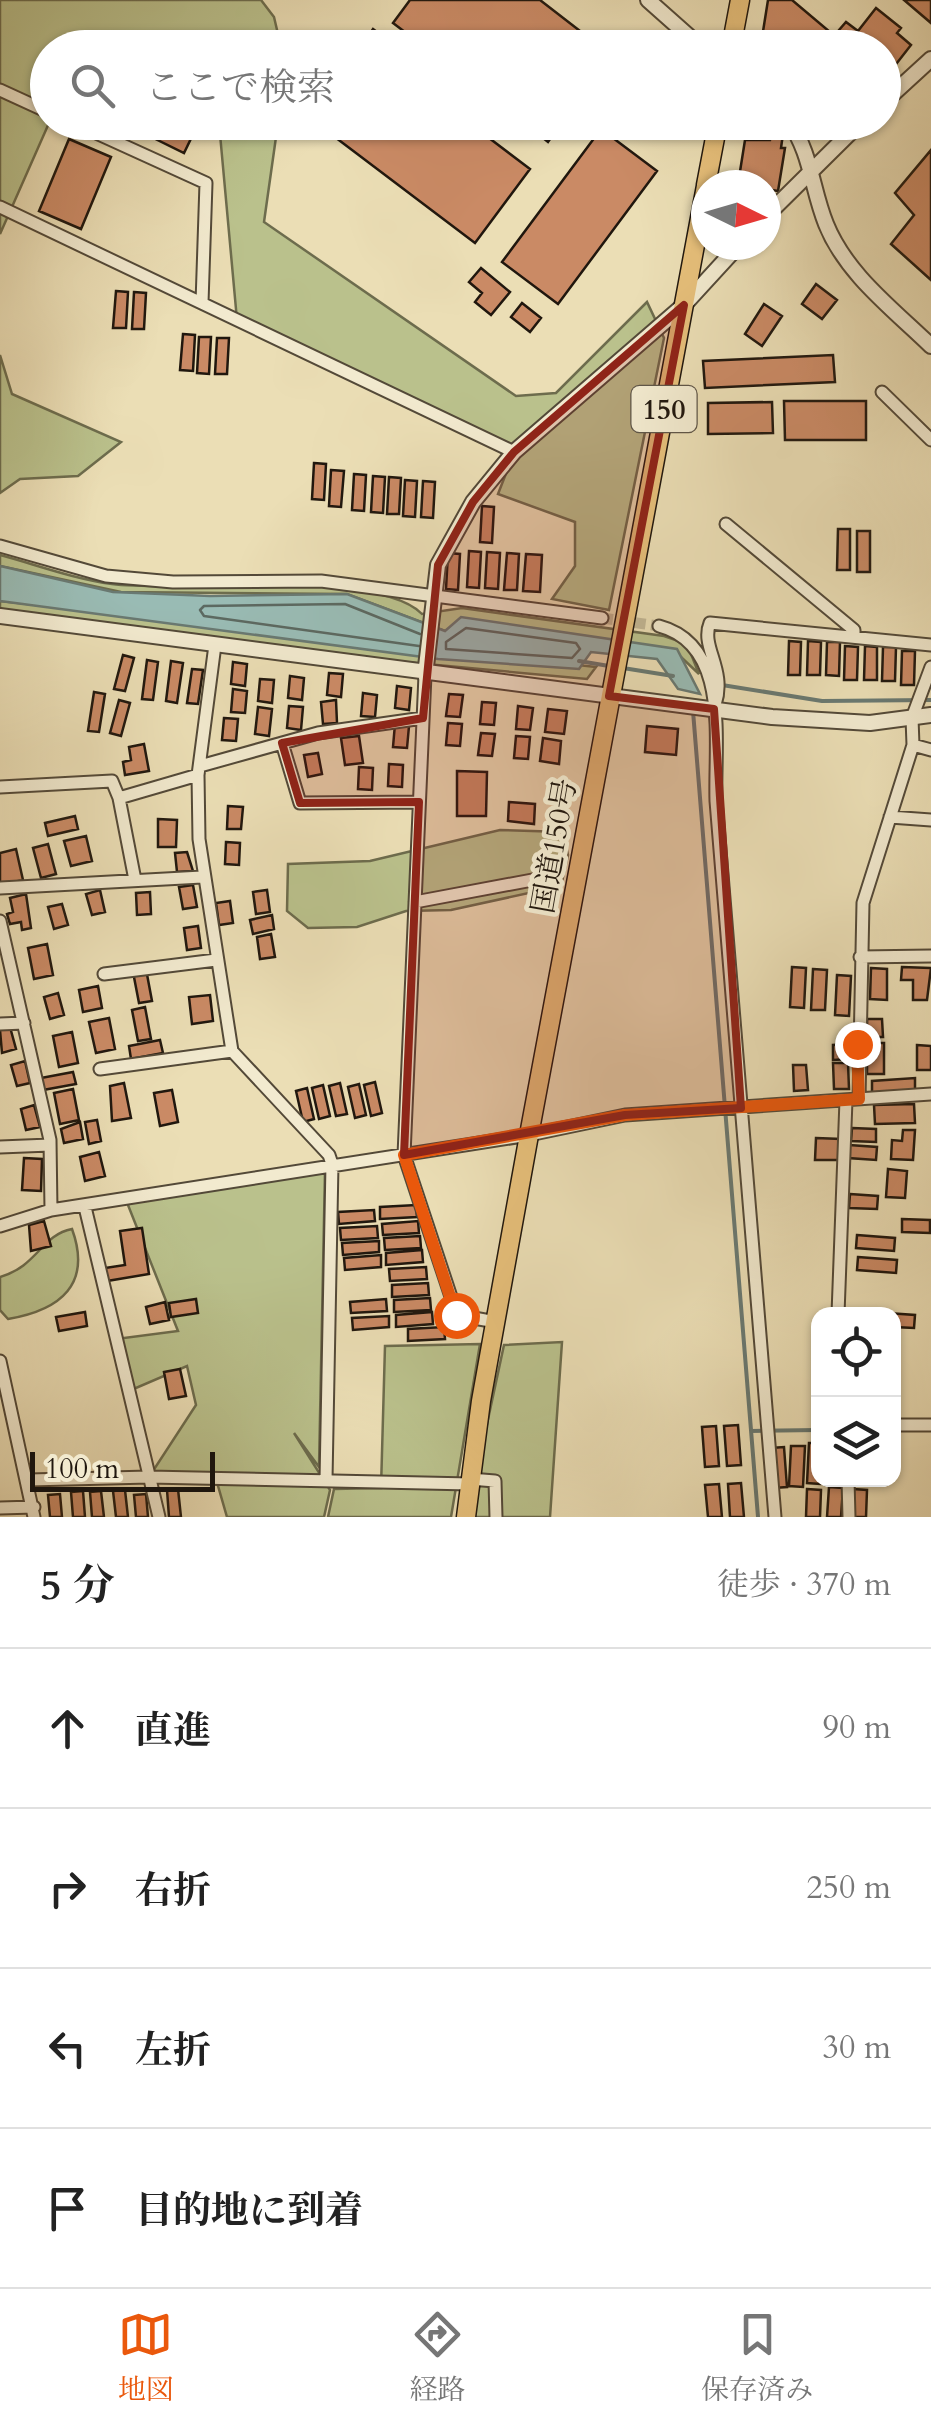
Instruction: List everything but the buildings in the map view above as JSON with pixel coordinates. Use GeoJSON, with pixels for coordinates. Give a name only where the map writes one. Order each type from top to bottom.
{"type":"FeatureCollection","features":[{"type":"Feature","properties":{"kind":"highway"},"geometry":{"type":"LineString","coordinates":[[734,30],[740,0]]}},
{"type":"Feature","properties":{"kind":"highway","name":"国道150号"},"geometry":{"type":"LineString","coordinates":[[709,170],[715,140]]}},
{"type":"Feature","properties":{"kind":"highway","name":"国道150号"},"geometry":{"type":"LineString","coordinates":[[466,1517],[529,1135],[692,260]]}},
{"type":"Feature","properties":{"kind":"street"},"geometry":{"type":"LineString","coordinates":[[648,0],[682,30]]}},
{"type":"Feature","properties":{"kind":"street"},"geometry":{"type":"LineString","coordinates":[[901,86],[931,59]]}},
{"type":"Feature","properties":{"kind":"street"},"geometry":{"type":"LineString","coordinates":[[0,90],[30,104]]}},
{"type":"Feature","properties":{"kind":"street"},"geometry":{"type":"LineString","coordinates":[[112,140],[206,183],[202,303]]}},
{"type":"Feature","properties":{"kind":"street"},"geometry":{"type":"LineString","coordinates":[[800,140],[825,222],[839,252],[931,346]]}},
{"type":"Feature","properties":{"kind":"street"},"geometry":{"type":"LineString","coordinates":[[781,200],[840,140]]}},
{"type":"Feature","properties":{"kind":"street"},"geometry":{"type":"LineString","coordinates":[[0,207],[514,452]]}},
{"type":"Feature","properties":{"kind":"street"},"geometry":{"type":"LineString","coordinates":[[496,1322],[456,1315],[404,1155],[423,718],[432,594],[438,565],[456,528],[514,452],[684,305],[726,260]]}},
{"type":"Feature","properties":{"kind":"street"},"geometry":{"type":"LineString","coordinates":[[882,392],[931,440]]}},
{"type":"Feature","properties":{"kind":"street"},"geometry":{"type":"LineString","coordinates":[[726,524],[854,630],[854,636]]}},
{"type":"Feature","properties":{"kind":"street"},"geometry":{"type":"LineString","coordinates":[[0,546],[106,576],[173,582],[322,581],[602,618]]}},
{"type":"Feature","properties":{"kind":"street"},"geometry":{"type":"LineString","coordinates":[[0,616],[830,722],[931,715]]}},
{"type":"Feature","properties":{"kind":"street"},"geometry":{"type":"LineString","coordinates":[[711,709],[721,679],[707,634],[710,623],[931,644]]}},
{"type":"Feature","properties":{"kind":"street"},"geometry":{"type":"LineString","coordinates":[[659,626],[678,631],[700,649],[711,709],[775,1517]]}},
{"type":"Feature","properties":{"kind":"street"},"geometry":{"type":"LineString","coordinates":[[215,646],[199,770],[202,877],[232,1052],[329,1155],[332,1164],[326,1480]]}},
{"type":"Feature","properties":{"kind":"street"},"geometry":{"type":"LineString","coordinates":[[838,1307],[862,903],[912,745],[912,718],[931,668]]}},
{"type":"Feature","properties":{"kind":"street"},"geometry":{"type":"LineString","coordinates":[[119,798],[282,743],[369,722],[423,718]]}},
{"type":"Feature","properties":{"kind":"street"},"geometry":{"type":"LineString","coordinates":[[282,743],[300,804],[419,802]]}},
{"type":"Feature","properties":{"kind":"street"},"geometry":{"type":"LineString","coordinates":[[912,745],[931,750]]}},
{"type":"Feature","properties":{"kind":"street"},"geometry":{"type":"LineString","coordinates":[[0,786],[112,781],[135,880]]}},
{"type":"Feature","properties":{"kind":"street"},"geometry":{"type":"LineString","coordinates":[[890,818],[931,820]]}},
{"type":"Feature","properties":{"kind":"street"},"geometry":{"type":"LineString","coordinates":[[0,888],[202,877]]}},
{"type":"Feature","properties":{"kind":"street"},"geometry":{"type":"LineString","coordinates":[[414,902],[543,878]]}},
{"type":"Feature","properties":{"kind":"street"},"geometry":{"type":"LineString","coordinates":[[0,921],[50,1145],[51,1210]]}},
{"type":"Feature","properties":{"kind":"street"},"geometry":{"type":"LineString","coordinates":[[860,958],[931,956]]}},
{"type":"Feature","properties":{"kind":"street"},"geometry":{"type":"LineString","coordinates":[[104,974],[216,960]]}},
{"type":"Feature","properties":{"kind":"street"},"geometry":{"type":"LineString","coordinates":[[0,1024],[24,1023]]}},
{"type":"Feature","properties":{"kind":"street"},"geometry":{"type":"LineString","coordinates":[[100,1069],[232,1052]]}},
{"type":"Feature","properties":{"kind":"street"},"geometry":{"type":"LineString","coordinates":[[0,1226],[51,1210],[529,1135],[625,1115],[931,1094]]}},
{"type":"Feature","properties":{"kind":"street"},"geometry":{"type":"LineString","coordinates":[[0,1147],[50,1145]]}},
{"type":"Feature","properties":{"kind":"street"},"geometry":{"type":"LineString","coordinates":[[85,1207],[159,1517]]}},
{"type":"Feature","properties":{"kind":"street"},"geometry":{"type":"LineString","coordinates":[[0,1361],[34,1512],[0,1508]]}},
{"type":"Feature","properties":{"kind":"street"},"geometry":{"type":"LineString","coordinates":[[901,1425],[931,1425]]}},
{"type":"Feature","properties":{"kind":"street"},"geometry":{"type":"LineString","coordinates":[[29,1480],[150,1477],[494,1481],[496,1517]]}},
{"type":"Feature","properties":{"kind":"street"},"geometry":{"type":"LineString","coordinates":[[848,1487],[849,1517]]}},
{"type":"Feature","properties":{"kind":"highlighted area"},"geometry":{"type":"Polygon","coordinates":[[[684,305],[609,696],[714,709],[741,1108],[625,1115],[404,1155],[419,802],[300,803],[282,743],[423,718],[438,565],[473,502],[514,452],[684,305]]]}},
{"type":"Feature","properties":{"kind":"green space"},"geometry":{"type":"Polygon","coordinates":[[[0,0],[261,0],[274,17],[277,30],[30,30],[30,140],[41,140],[0,234],[0,0]]]}},
{"type":"Feature","properties":{"kind":"green space"},"geometry":{"type":"Polygon","coordinates":[[[221,140],[276,140],[264,222],[516,396],[556,393],[647,302],[664,338],[609,610],[552,599],[575,566],[575,522],[498,494],[514,453],[237,320],[221,140]]]}},
{"type":"Feature","properties":{"kind":"green space"},"geometry":{"type":"Polygon","coordinates":[[[0,355],[12,394],[121,442],[78,476],[20,479],[0,493],[0,355]]]}},
{"type":"Feature","properties":{"kind":"green space"},"geometry":{"type":"Polygon","coordinates":[[[0,555],[112,584],[322,587],[364,591],[399,600],[422,614],[462,608],[664,636],[687,644],[699,674],[681,657],[445,631],[347,594],[121,592],[0,566],[0,555]]]}},
{"type":"Feature","properties":{"kind":"green space"},"geometry":{"type":"Polygon","coordinates":[[[0,601],[596,667],[587,679],[329,655],[0,610],[0,601]]]}},
{"type":"Feature","properties":{"kind":"green space"},"geometry":{"type":"Polygon","coordinates":[[[500,830],[563,832],[568,855],[561,886],[451,910],[406,911],[357,927],[308,928],[287,911],[288,864],[370,861],[500,830]]]}},
{"type":"Feature","properties":{"kind":"green space"},"geometry":{"type":"Polygon","coordinates":[[[325,1171],[319,1467],[294,1433],[330,1490],[324,1517],[227,1517],[216,1479],[149,1477],[196,1405],[187,1366],[129,1391],[116,1339],[178,1331],[126,1200],[325,1171]]]}},
{"type":"Feature","properties":{"kind":"green space"},"geometry":{"type":"Polygon","coordinates":[[[72,1229],[78,1265],[67,1291],[43,1309],[8,1319],[0,1310],[0,1277],[23,1266],[53,1237],[72,1229]]]}},
{"type":"Feature","properties":{"kind":"green space"},"geometry":{"type":"Polygon","coordinates":[[[562,1342],[550,1517],[474,1517],[484,1438],[504,1345],[562,1342]]]}},
{"type":"Feature","properties":{"kind":"green space"},"geometry":{"type":"Polygon","coordinates":[[[480,1344],[451,1517],[328,1517],[334,1489],[381,1488],[385,1346],[480,1344]]]}},
{"type":"Feature","properties":{"kind":"water"},"geometry":{"type":"Polygon","coordinates":[[[0,566],[113,592],[210,596],[347,594],[445,631],[461,617],[677,649],[700,694],[678,689],[657,659],[591,652],[579,669],[438,659],[0,601],[0,566]]]}},
{"type":"Feature","properties":{"kind":"waterway"},"geometry":{"type":"LineString","coordinates":[[579,661],[609,666]]}},
{"type":"Feature","properties":{"kind":"waterway"},"geometry":{"type":"LineString","coordinates":[[623,668],[673,676]]}},
{"type":"Feature","properties":{"kind":"waterway"},"geometry":{"type":"LineString","coordinates":[[722,685],[822,701],[931,700]]}},
{"type":"Feature","properties":{"kind":"waterway"},"geometry":{"type":"LineString","coordinates":[[693,711],[758,1517]]}},
{"type":"Feature","properties":{"kind":"waterway"},"geometry":{"type":"LineString","coordinates":[[751,1431],[811,1430]]}},
{"type":"Feature","properties":{"kind":"tunnel"},"geometry":{"type":"LineString","coordinates":[[602,618],[659,626]]}},
{"type":"Feature","properties":{"kind":"route"},"geometry":{"type":"LineString","coordinates":[[456,1315],[404,1155],[625,1115],[859,1099],[857,1044]]}}]}
